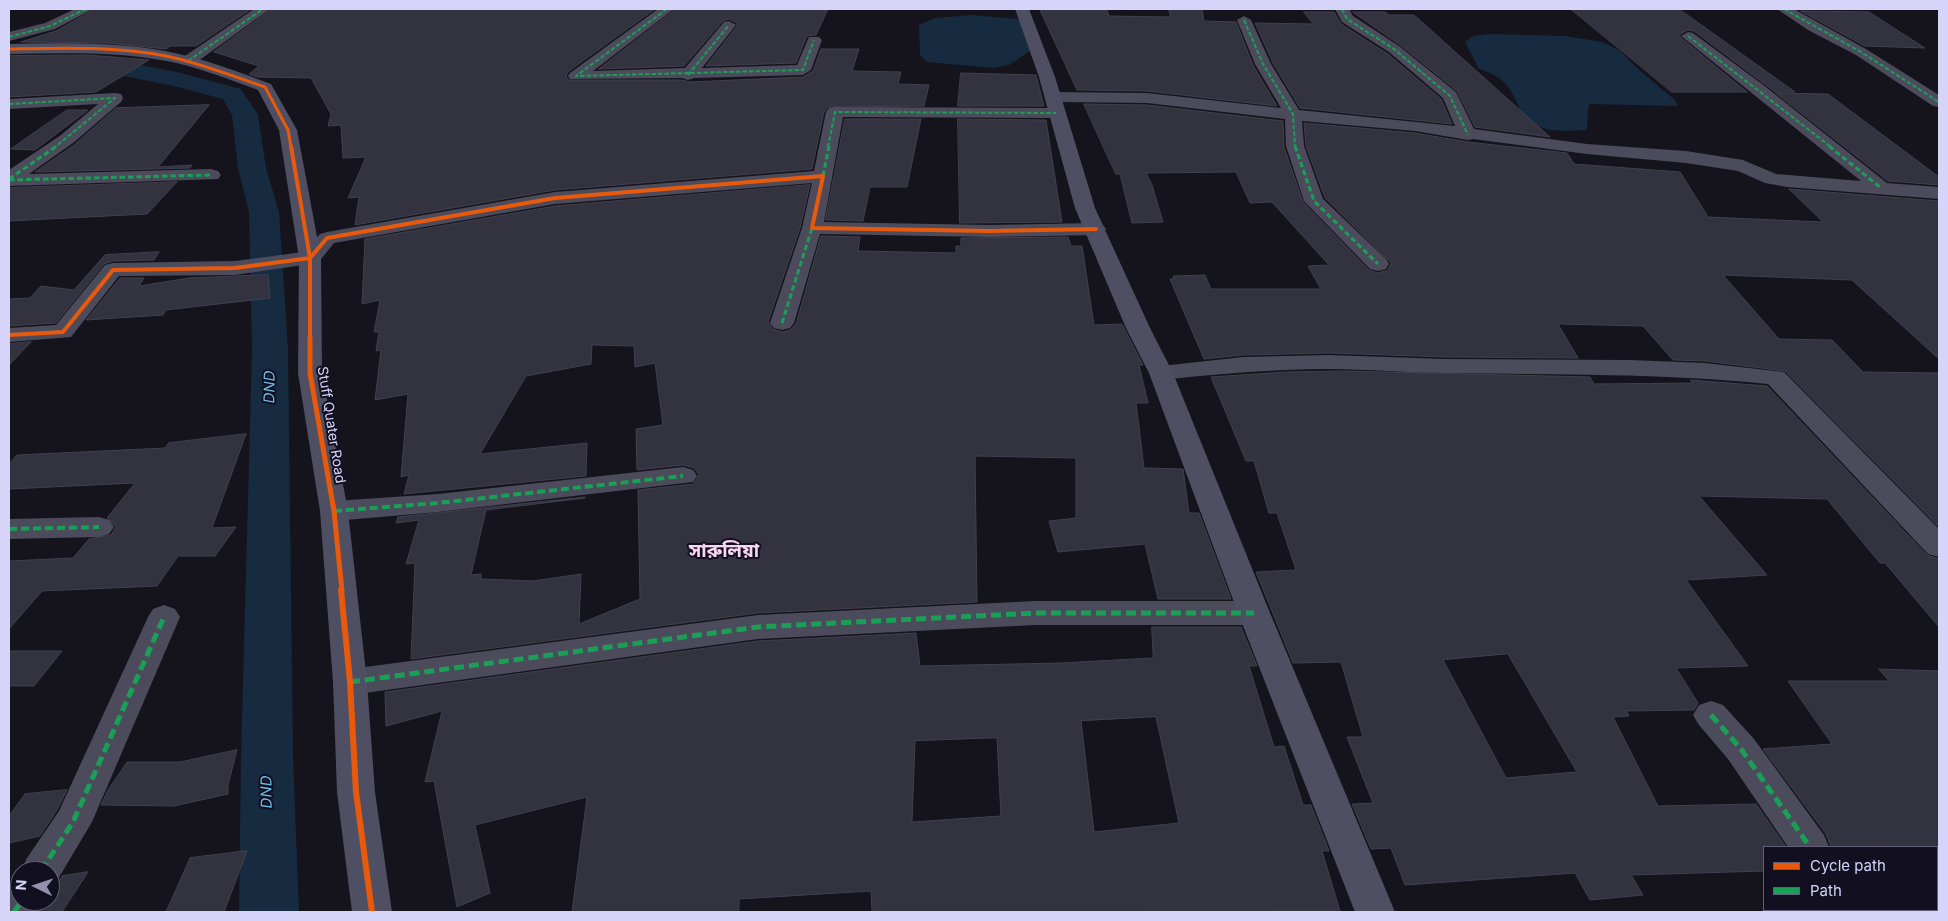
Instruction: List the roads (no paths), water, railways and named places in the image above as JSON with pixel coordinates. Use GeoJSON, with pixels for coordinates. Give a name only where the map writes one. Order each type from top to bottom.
{"type":"FeatureCollection","features":[{"type":"Feature","properties":{"kind":"street"},"geometry":{"type":"LineString","coordinates":[[9,37],[50,26],[86,9]]}},
{"type":"Feature","properties":{"kind":"street"},"geometry":{"type":"LineString","coordinates":[[188,61],[263,9]]}},
{"type":"Feature","properties":{"kind":"street"},"geometry":{"type":"LineString","coordinates":[[666,9],[576,76],[688,75],[803,70],[814,40]]}},
{"type":"Feature","properties":{"kind":"street"},"geometry":{"type":"LineString","coordinates":[[1022,9],[1034,36],[1081,195],[1143,342],[1161,372],[1254,613],[1375,912]]}},
{"type":"Feature","properties":{"kind":"street"},"geometry":{"type":"LineString","coordinates":[[1342,9],[1347,19],[1394,49],[1450,96],[1468,135]]}},
{"type":"Feature","properties":{"kind":"street"},"geometry":{"type":"LineString","coordinates":[[1784,9],[1813,27],[1861,52],[1939,102]]}},
{"type":"Feature","properties":{"kind":"street"},"geometry":{"type":"LineString","coordinates":[[1244,20],[1263,64],[1293,114],[1295,146],[1314,201],[1378,264]]}},
{"type":"Feature","properties":{"kind":"street"},"geometry":{"type":"LineString","coordinates":[[688,75],[728,25]]}},
{"type":"Feature","properties":{"kind":"street"},"geometry":{"type":"LineString","coordinates":[[1688,36],[1756,87],[1881,188]]}},
{"type":"Feature","properties":{"kind":"street","name":"Stuff Quater Road"},"geometry":{"type":"LineString","coordinates":[[9,49],[59,48],[129,51],[188,61],[264,87],[288,130],[309,258],[310,373],[334,511],[350,682],[356,792],[372,912]]}},
{"type":"Feature","properties":{"kind":"street"},"geometry":{"type":"LineString","coordinates":[[9,104],[115,98],[67,139],[9,179]]}},
{"type":"Feature","properties":{"kind":"street"},"geometry":{"type":"LineString","coordinates":[[782,322],[812,228],[835,112],[1055,105],[1146,98],[1202,106],[1415,126],[1468,135],[1587,149],[1686,157],[1743,166],[1772,179],[1787,181],[1939,193]]}},
{"type":"Feature","properties":{"kind":"street"},"geometry":{"type":"LineString","coordinates":[[9,179],[211,175]]}},
{"type":"Feature","properties":{"kind":"street"},"geometry":{"type":"LineString","coordinates":[[9,335],[63,332],[112,270],[235,268],[309,258],[327,238],[555,198],[673,186],[823,176]]}},
{"type":"Feature","properties":{"kind":"street"},"geometry":{"type":"LineString","coordinates":[[812,228],[990,231],[1096,229]]}},
{"type":"Feature","properties":{"kind":"street"},"geometry":{"type":"LineString","coordinates":[[1161,372],[1244,364],[1328,362],[1447,366],[1630,367],[1705,370],[1775,377],[1939,546]]}},
{"type":"Feature","properties":{"kind":"street"},"geometry":{"type":"LineString","coordinates":[[334,511],[438,503],[683,476]]}},
{"type":"Feature","properties":{"kind":"street"},"geometry":{"type":"LineString","coordinates":[[9,529],[99,527]]}},
{"type":"Feature","properties":{"kind":"street"},"geometry":{"type":"LineString","coordinates":[[350,682],[758,627],[1034,613],[1254,613]]}},
{"type":"Feature","properties":{"kind":"street"},"geometry":{"type":"LineString","coordinates":[[48,861],[73,822],[164,616]]}},
{"type":"Feature","properties":{"kind":"street"},"geometry":{"type":"LineString","coordinates":[[1712,715],[1741,749],[1809,846]]}},
{"type":"Feature","properties":{"kind":"water"},"geometry":{"type":"Polygon","coordinates":[[[971,15],[1018,19],[1024,26],[1033,49],[1009,65],[994,68],[927,62],[920,55],[919,25],[935,18],[971,15]]]}},
{"type":"Feature","properties":{"kind":"water"},"geometry":{"type":"Polygon","coordinates":[[[1489,34],[1565,36],[1602,42],[1619,50],[1639,70],[1675,100],[1678,106],[1590,104],[1586,130],[1558,131],[1538,126],[1528,120],[1505,83],[1479,69],[1465,42],[1473,36],[1489,34]]]}},
{"type":"Feature","properties":{"kind":"waterway","name":"DND"},"geometry":{"type":"LineString","coordinates":[[9,65],[104,65],[177,79],[232,94],[245,115],[252,168],[264,212],[270,349],[267,757],[269,912]]}},
{"type":"Feature","properties":{"kind":"district","name":"সারুলিয়া"},"geometry":{"type":"Point","coordinates":[724,551]}}]}
